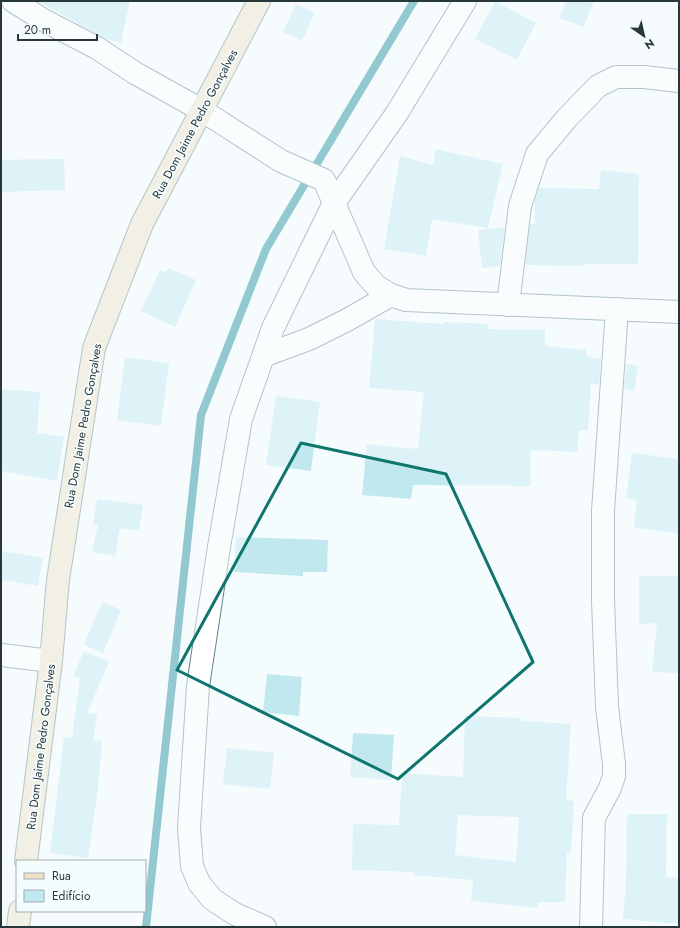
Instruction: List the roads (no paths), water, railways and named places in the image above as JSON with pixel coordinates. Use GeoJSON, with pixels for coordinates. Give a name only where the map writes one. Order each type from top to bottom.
{"type":"FeatureCollection","features":[{"type":"Feature","properties":{"kind":"main road","name":"Rua Dom Jaime Pedro Gonçalves"},"geometry":{"type":"LineString","coordinates":[[26,860],[51,662],[58,580],[94,348],[142,224],[259,1]]}},
{"type":"Feature","properties":{"kind":"main road"},"geometry":{"type":"LineString","coordinates":[[18,927],[20,912]]}},
{"type":"Feature","properties":{"kind":"street"},"geometry":{"type":"LineString","coordinates":[[13,1],[45,21],[97,48],[135,73],[202,111],[281,161],[324,180],[364,272],[376,286],[391,295],[406,300],[679,312]]}},
{"type":"Feature","properties":{"kind":"street"},"geometry":{"type":"LineString","coordinates":[[265,927],[235,914],[212,899],[199,883],[192,866],[189,828],[198,686],[218,547],[240,419],[273,328],[334,203],[397,113],[465,1]]}},
{"type":"Feature","properties":{"kind":"street"},"geometry":{"type":"LineString","coordinates":[[508,305],[520,206],[537,154],[567,118],[598,86],[616,77],[644,76],[679,81]]}},
{"type":"Feature","properties":{"kind":"street"},"geometry":{"type":"LineString","coordinates":[[263,356],[309,339],[347,320],[391,295]]}},
{"type":"Feature","properties":{"kind":"street"},"geometry":{"type":"LineString","coordinates":[[591,927],[594,818],[610,788],[614,776],[614,764],[607,707],[603,608],[603,511],[617,309]]}},
{"type":"Feature","properties":{"kind":"street"},"geometry":{"type":"LineString","coordinates":[[1,655],[51,662]]}},
{"type":"Feature","properties":{"kind":"waterway"},"geometry":{"type":"LineString","coordinates":[[146,927],[201,415],[266,249],[414,1]]}}]}
